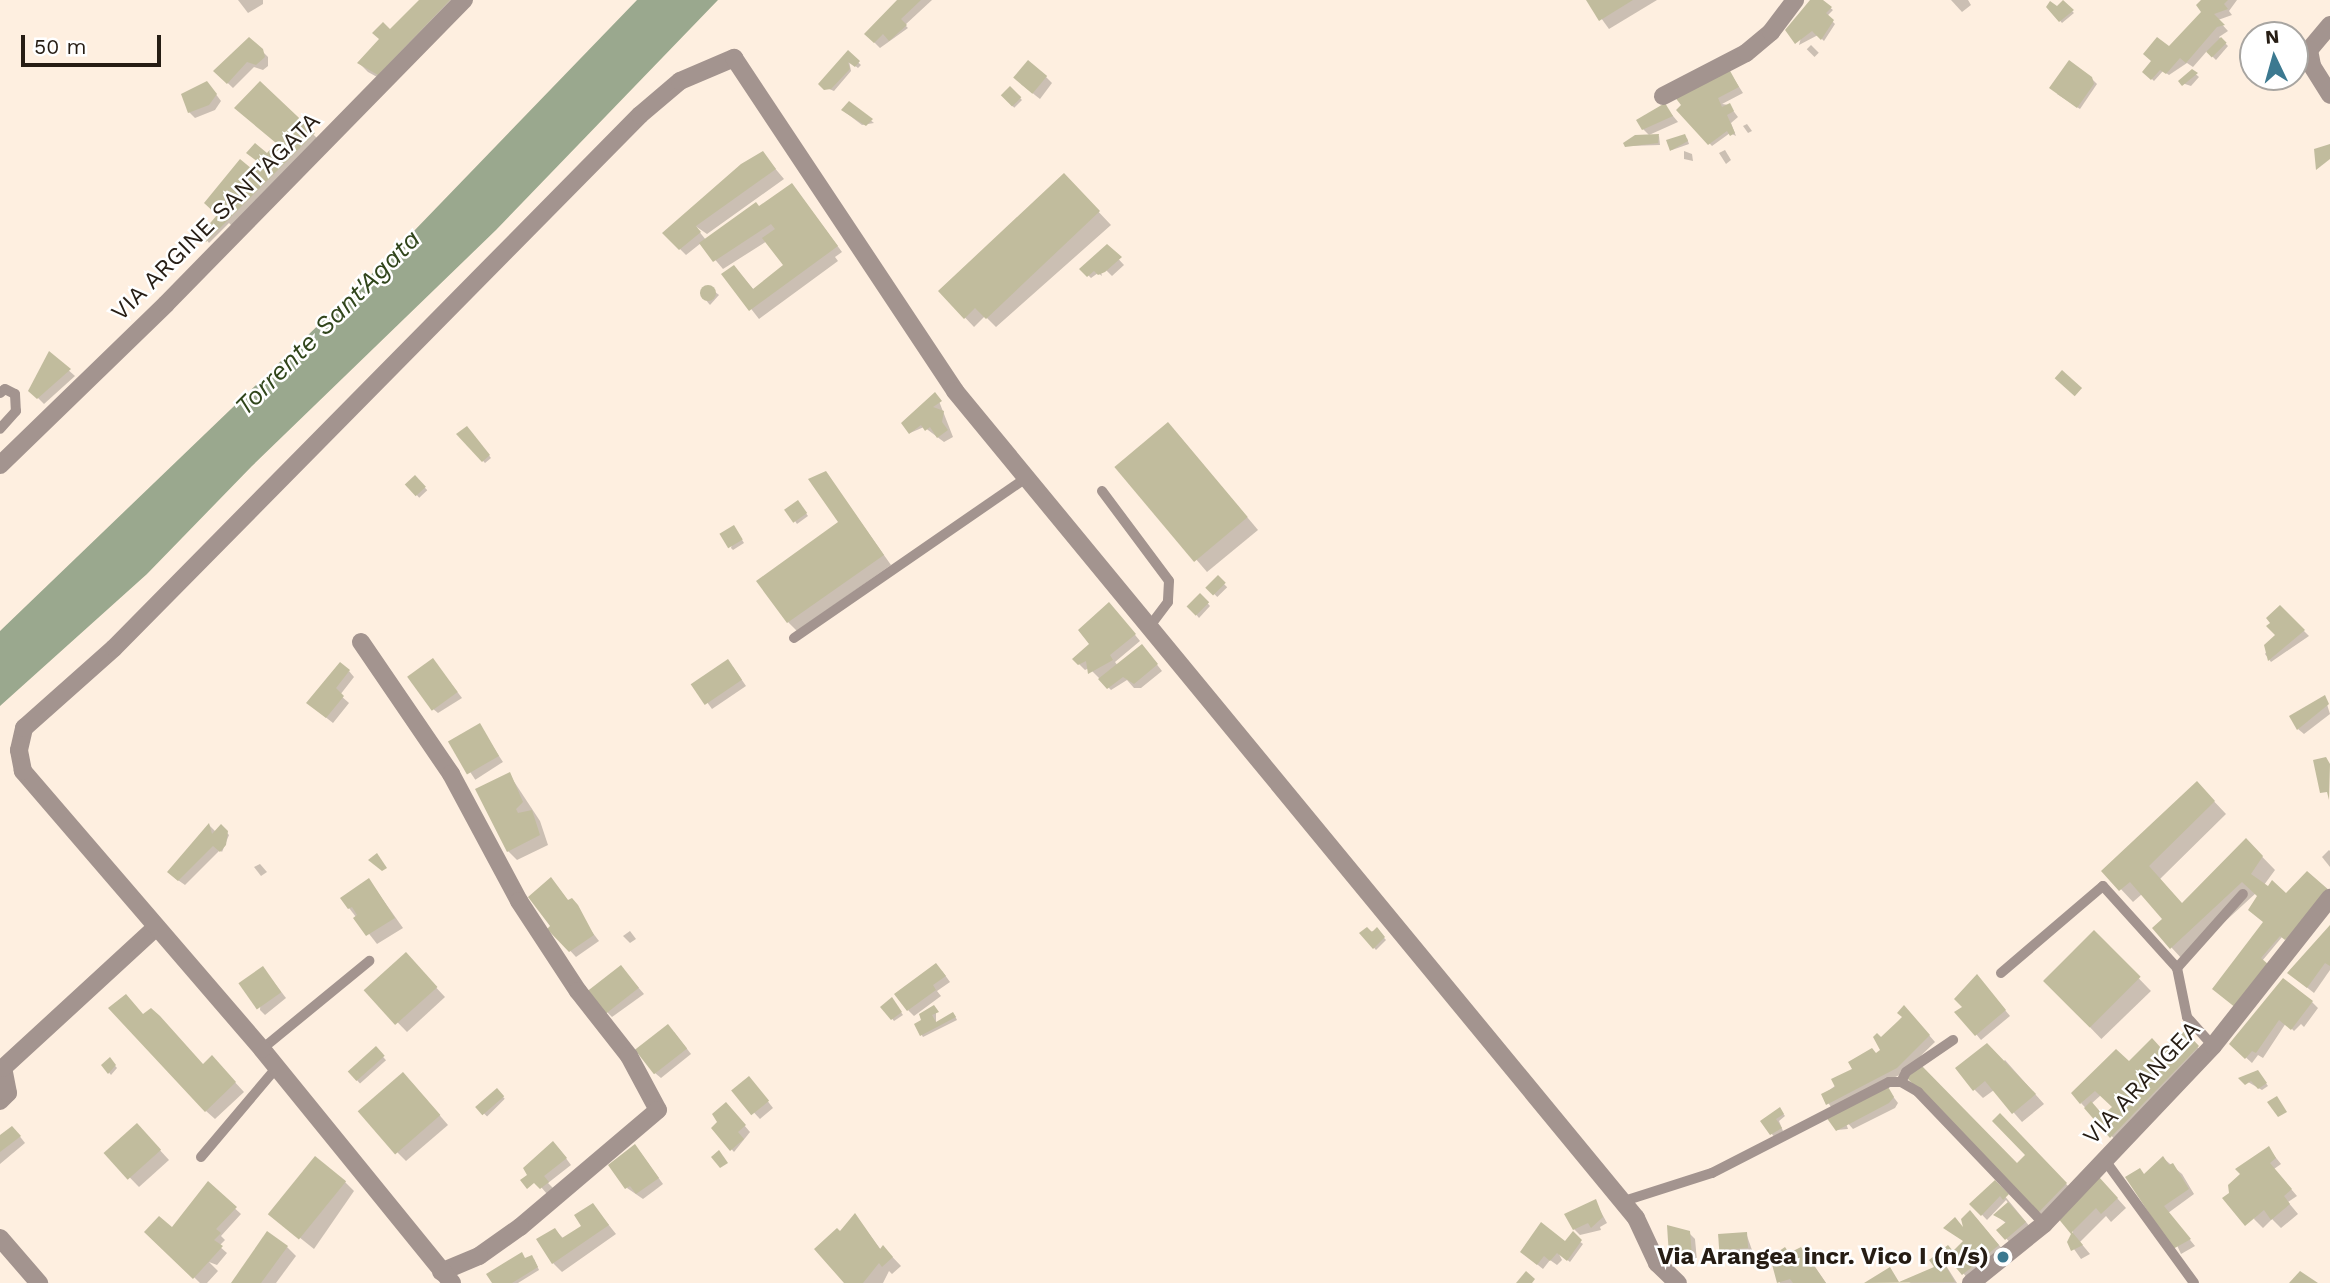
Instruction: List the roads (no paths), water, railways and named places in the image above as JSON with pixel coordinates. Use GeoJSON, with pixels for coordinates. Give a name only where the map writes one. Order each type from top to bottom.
{"type":"FeatureCollection","features":[{"type":"Feature","properties":{"kind":"street","name":"VIA ARGINE SANT'AGATA"},"geometry":{"type":"LineString","coordinates":[[0,465],[166,304],[464,0]]}},
{"type":"Feature","properties":{"kind":"street"},"geometry":{"type":"LineString","coordinates":[[1663,96],[1746,53],[1771,32],[1795,0]]}},
{"type":"Feature","properties":{"kind":"street"},"geometry":{"type":"LineString","coordinates":[[2330,25],[2309,50],[2312,66],[2330,95]]}},
{"type":"Feature","properties":{"kind":"street"},"geometry":{"type":"LineString","coordinates":[[361,642],[451,774],[519,901],[629,1056],[658,1110],[520,1227],[447,1278],[262,1049],[155,928],[23,771],[19,750],[24,728],[114,648],[640,115],[680,80],[734,58],[955,391],[1636,1218],[1657,1263],[1678,1283]]}},
{"type":"Feature","properties":{"kind":"street","name":"VIA ARANGEA"},"geometry":{"type":"LineString","coordinates":[[1979,1281],[2044,1224],[2213,1046],[2330,898]]}},
{"type":"Feature","properties":{"kind":"street"},"geometry":{"type":"LineString","coordinates":[[0,1101],[8,1094],[3,1068],[155,928]]}},
{"type":"Feature","properties":{"kind":"street"},"geometry":{"type":"LineString","coordinates":[[0,1238],[39,1283]]}},
{"type":"Feature","properties":{"kind":"lane"},"geometry":{"type":"LineString","coordinates":[[0,393],[5,389],[15,394],[16,411],[0,429]]}},
{"type":"Feature","properties":{"kind":"lane"},"geometry":{"type":"LineString","coordinates":[[794,638],[1026,478]]}},
{"type":"Feature","properties":{"kind":"lane"},"geometry":{"type":"LineString","coordinates":[[1102,491],[1169,581],[1168,602],[1150,626]]}},
{"type":"Feature","properties":{"kind":"lane"},"geometry":{"type":"LineString","coordinates":[[2000,973],[2103,886],[2177,968],[2187,1017],[2213,1046]]}},
{"type":"Feature","properties":{"kind":"lane"},"geometry":{"type":"LineString","coordinates":[[2177,968],[2243,894]]}},
{"type":"Feature","properties":{"kind":"lane"},"geometry":{"type":"LineString","coordinates":[[262,1049],[369,961]]}},
{"type":"Feature","properties":{"kind":"lane"},"geometry":{"type":"LineString","coordinates":[[1901,1082],[1906,1072],[1953,1040]]}},
{"type":"Feature","properties":{"kind":"lane"},"geometry":{"type":"LineString","coordinates":[[201,1157],[277,1067]]}},
{"type":"Feature","properties":{"kind":"lane"},"geometry":{"type":"LineString","coordinates":[[1621,1202],[1712,1173],[1889,1082],[1901,1082],[1918,1092],[2044,1224]]}},
{"type":"Feature","properties":{"kind":"lane"},"geometry":{"type":"LineString","coordinates":[[2104,1159],[2194,1283]]}},
{"type":"Feature","properties":{"kind":"water","name":"Torrente Sant'Agata"},"geometry":{"type":"Polygon","coordinates":[[[637,0],[718,0],[496,230],[252,466],[147,574],[0,706],[0,631],[385,261],[637,0]]]}},
{"type":"Feature","properties":{"kind":"place","name":"Via Arangea incr. Vico I (n/s)"},"geometry":{"type":"Point","coordinates":[2003,1257]}}]}
